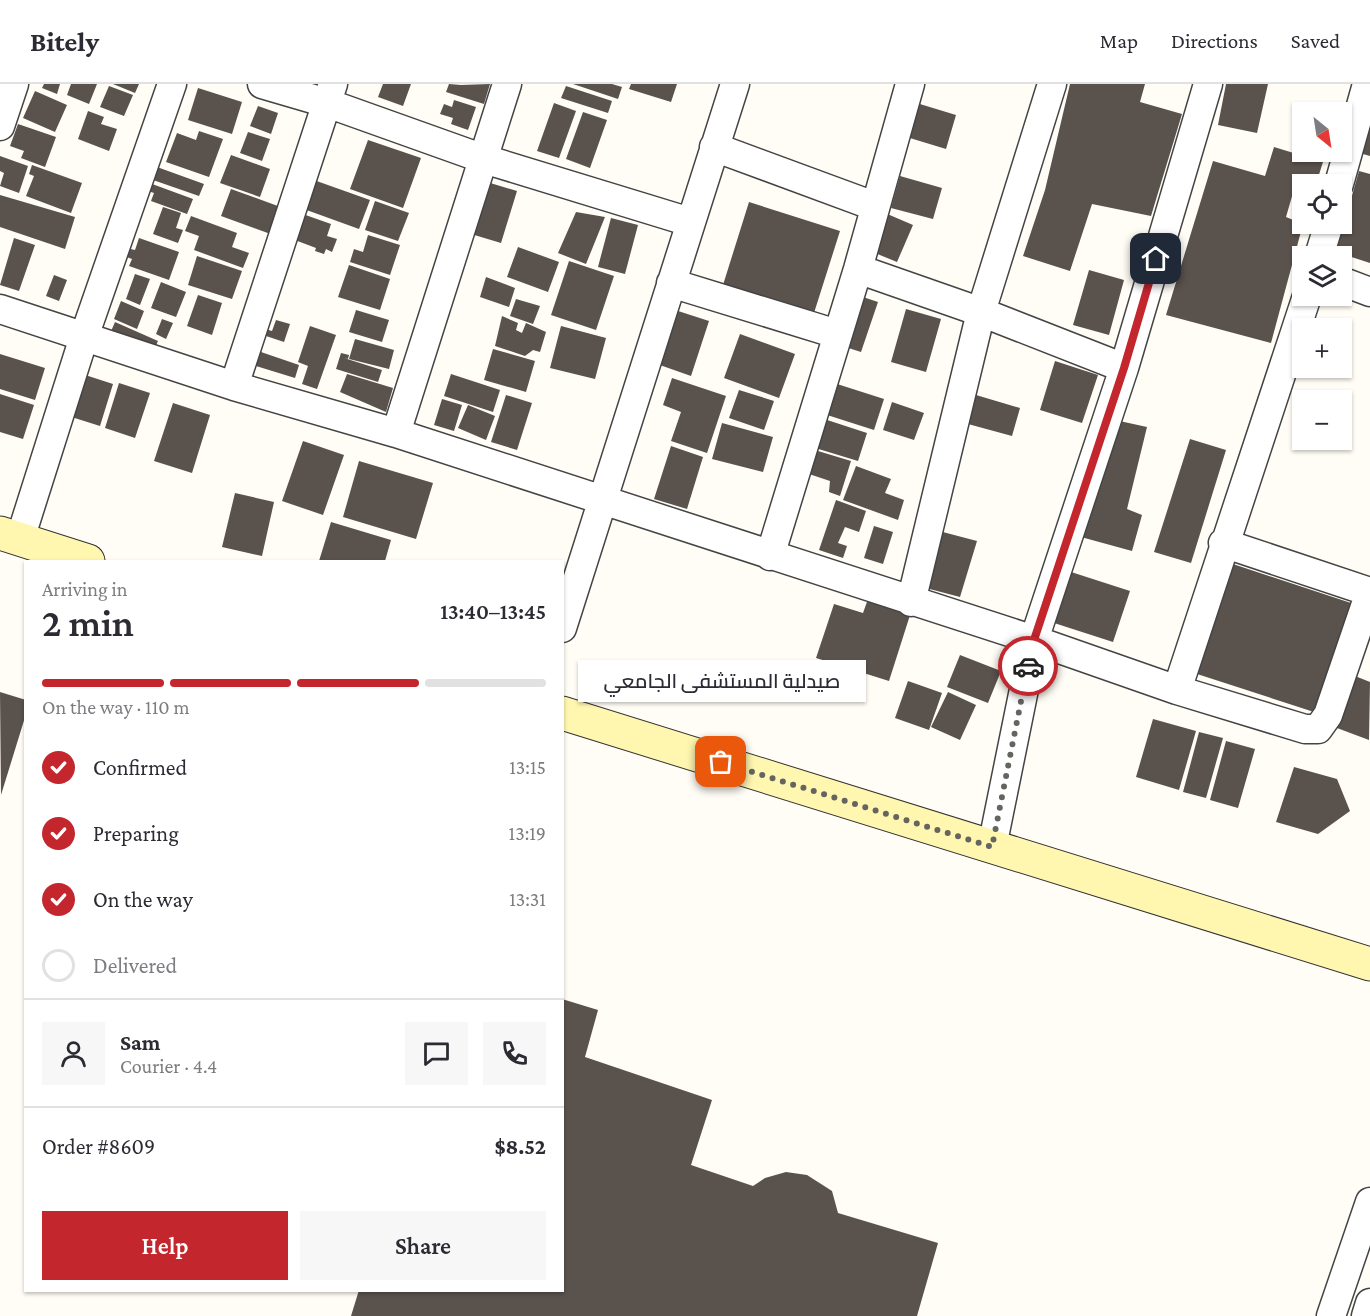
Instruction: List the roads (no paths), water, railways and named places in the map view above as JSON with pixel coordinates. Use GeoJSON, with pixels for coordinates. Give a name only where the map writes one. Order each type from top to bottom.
{"type":"FeatureCollection","features":[{"type":"Feature","properties":{"kind":"street"},"geometry":{"type":"LineString","coordinates":[[0,126],[14,84]]}},
{"type":"Feature","properties":{"kind":"street"},"geometry":{"type":"LineString","coordinates":[[85,560],[10,536],[84,337],[172,84]]}},
{"type":"Feature","properties":{"kind":"street"},"geometry":{"type":"LineString","coordinates":[[262,84],[330,94],[484,159],[690,222]]}},
{"type":"Feature","properties":{"kind":"street"},"geometry":{"type":"LineString","coordinates":[[396,434],[507,84]]}},
{"type":"Feature","properties":{"kind":"street"},"geometry":{"type":"LineString","coordinates":[[564,622],[735,84]]}},
{"type":"Feature","properties":{"kind":"street"},"geometry":{"type":"LineString","coordinates":[[770,556],[858,269],[910,84]]}},
{"type":"Feature","properties":{"kind":"street"},"geometry":{"type":"LineString","coordinates":[[911,602],[981,312],[1052,84]]}},
{"type":"Feature","properties":{"kind":"street"},"geometry":{"type":"LineString","coordinates":[[992,847],[1034,640],[1124,368],[1208,84]]}},
{"type":"Feature","properties":{"kind":"street"},"geometry":{"type":"LineString","coordinates":[[1343,174],[1369,84]]}},
{"type":"Feature","properties":{"kind":"street"},"geometry":{"type":"LineString","coordinates":[[234,386],[330,94]]}},
{"type":"Feature","properties":{"kind":"street"},"geometry":{"type":"LineString","coordinates":[[714,147],[874,206]]}},
{"type":"Feature","properties":{"kind":"street"},"geometry":{"type":"LineString","coordinates":[[858,269],[981,312],[1124,368]]}},
{"type":"Feature","properties":{"kind":"street"},"geometry":{"type":"LineString","coordinates":[[671,283],[837,334]]}},
{"type":"Feature","properties":{"kind":"street"},"geometry":{"type":"LineString","coordinates":[[1352,285],[1370,292]]}},
{"type":"Feature","properties":{"kind":"street"},"geometry":{"type":"LineString","coordinates":[[1177,690],[1223,543],[1304,306]]}},
{"type":"Feature","properties":{"kind":"street"},"geometry":{"type":"LineString","coordinates":[[0,309],[234,386],[396,434],[1034,640],[1177,690],[1305,729],[1318,729],[1328,715],[1370,592],[1223,543]]}},
{"type":"Feature","properties":{"kind":"street"},"geometry":{"type":"LineString","coordinates":[[564,714],[1370,964]]}},
{"type":"Feature","properties":{"kind":"street"},"geometry":{"type":"LineString","coordinates":[[1331,1316],[1369,1207]]}},
{"type":"Feature","properties":{"kind":"street"},"geometry":{"type":"LineString","coordinates":[[1366,1316],[1370,1303]]}},
{"type":"Feature","properties":{"kind":"place","name":"صيدلية المستشفى الجامعي"},"geometry":{"type":"Point","coordinates":[721,762]}}]}
